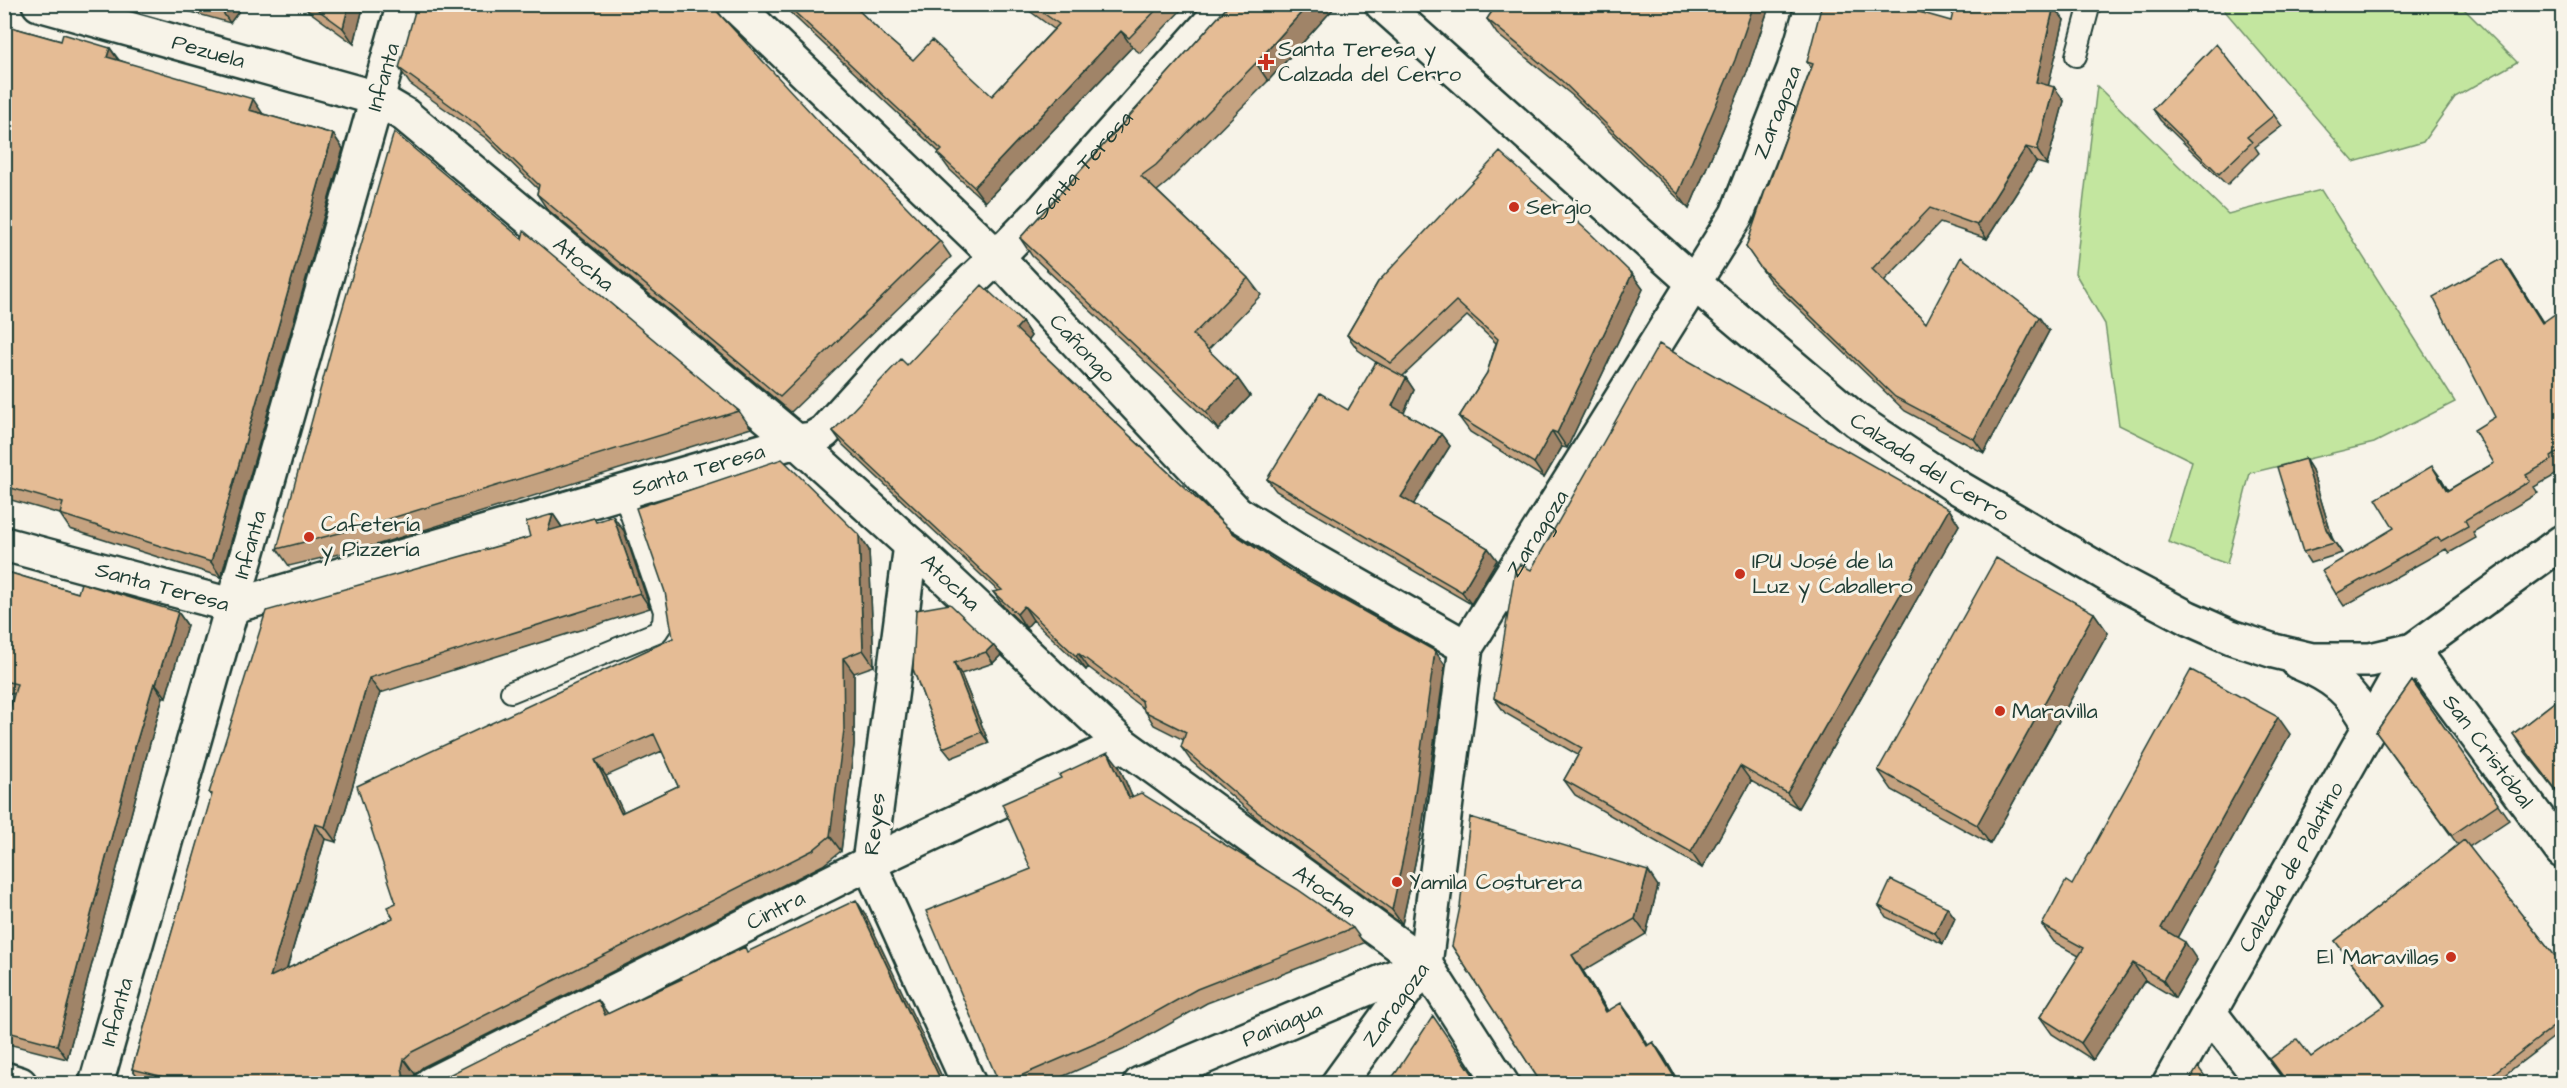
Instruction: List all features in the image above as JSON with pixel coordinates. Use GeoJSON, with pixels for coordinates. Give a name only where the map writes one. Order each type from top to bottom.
{"type":"FeatureCollection","features":[{"type":"Feature","properties":{"kind":"street","name":"Pezuela"},"geometry":{"type":"LineString","coordinates":[[39,4],[376,98]]}},
{"type":"Feature","properties":{"kind":"street","name":"Infanta"},"geometry":{"type":"LineString","coordinates":[[96,1083],[404,4]]}},
{"type":"Feature","properties":{"kind":"street","name":"Cañongo"},"geometry":{"type":"LineString","coordinates":[[734,4],[997,257],[1237,513],[1304,555],[1466,647]]}},
{"type":"Feature","properties":{"kind":"street","name":"Santa Teresa"},"geometry":{"type":"LineString","coordinates":[[4,544],[234,606],[796,441],[812,439],[824,432],[893,356],[1045,208],[1227,4]]}},
{"type":"Feature","properties":{"kind":"street","name":"Calzada del Cerro"},"geometry":{"type":"LineString","coordinates":[[1382,4],[1694,283],[1856,420],[1909,457],[2120,582],[2231,637],[2312,660],[2370,660],[2413,650],[2562,542]]}},
{"type":"Feature","properties":{"kind":"street","name":"Zaragoza"},"geometry":{"type":"LineString","coordinates":[[1338,1083],[1425,964],[1466,647],[1737,214],[1794,69],[1813,4]]}},
{"type":"Feature","properties":{"kind":"street","name":"Atocha"},"geometry":{"type":"LineString","coordinates":[[376,98],[405,115],[796,441],[911,545],[1122,744],[1425,964],[1502,1083]]}},
{"type":"Feature","properties":{"kind":"street","name":"Reyes"},"geometry":{"type":"LineString","coordinates":[[911,545],[869,862],[969,1083]]}},
{"type":"Feature","properties":{"kind":"street","name":"Calzada de Palatino"},"geometry":{"type":"LineString","coordinates":[[2169,1083],[2413,650]]}},
{"type":"Feature","properties":{"kind":"street","name":"San Cristóbal"},"geometry":{"type":"LineString","coordinates":[[2413,650],[2562,851]]}},
{"type":"Feature","properties":{"kind":"street"},"geometry":{"type":"LineString","coordinates":[[2274,651],[2312,668],[2348,692],[2359,705],[2370,726]]}},
{"type":"Feature","properties":{"kind":"street","name":"Cintra"},"geometry":{"type":"LineString","coordinates":[[431,1083],[869,862],[1122,744]]}},
{"type":"Feature","properties":{"kind":"street","name":"Paniagua"},"geometry":{"type":"LineString","coordinates":[[1140,1083],[1425,964]]}},
{"type":"Feature","properties":{"kind":"street"},"geometry":{"type":"LineString","coordinates":[[2209,1012],[2265,1083]]}},
{"type":"Feature","properties":{"kind":"street"},"geometry":{"type":"LineString","coordinates":[[4,1079],[20,1083]]}},
{"type":"Feature","properties":{"kind":"lane"},"geometry":{"type":"LineString","coordinates":[[2076,56],[2090,4]]}},
{"type":"Feature","properties":{"kind":"lane"},"geometry":{"type":"LineString","coordinates":[[512,692],[657,632],[663,623],[664,611],[623,492]]}},
{"type":"Feature","properties":{"kind":"green space"},"geometry":{"type":"Polygon","coordinates":[[[2223,5],[2460,5],[2517,62],[2455,97],[2423,142],[2354,162],[2224,10],[2223,5]]]}},
{"type":"Feature","properties":{"kind":"green space"},"geometry":{"type":"Polygon","coordinates":[[[2097,86],[2228,214],[2321,190],[2455,402],[2374,443],[2250,473],[2227,564],[2168,542],[2192,461],[2119,425],[2105,324],[2075,273],[2097,86]]]}},
{"type":"Feature","properties":{"kind":"building"},"geometry":{"type":"Polygon","coordinates":[[[310,4],[349,4],[343,28],[310,4]]]}},
{"type":"Feature","properties":{"kind":"building"},"geometry":{"type":"Polygon","coordinates":[[[417,4],[710,4],[825,128],[870,169],[940,241],[780,397],[537,194],[539,185],[476,124],[399,68],[417,4]]]}},
{"type":"Feature","properties":{"kind":"building"},"geometry":{"type":"Polygon","coordinates":[[[786,4],[852,4],[913,60],[932,40],[992,96],[1059,24],[1030,4],[1162,4],[1129,38],[1121,31],[974,187],[938,154],[942,150],[786,4]]]}},
{"type":"Feature","properties":{"kind":"building"},"geometry":{"type":"Polygon","coordinates":[[[1230,4],[1309,4],[1256,63],[1156,165],[1141,176],[1248,278],[1193,335],[1238,379],[1206,412],[1020,238],[1230,4]]]}},
{"type":"Feature","properties":{"kind":"building"},"geometry":{"type":"Polygon","coordinates":[[[1497,4],[1754,4],[1735,60],[1678,194],[1562,81],[1487,19],[1497,4]]]}},
{"type":"Feature","properties":{"kind":"building"},"geometry":{"type":"Polygon","coordinates":[[[1822,4],[1891,4],[1951,21],[1955,4],[2048,4],[2054,6],[2036,82],[2054,87],[2037,150],[2026,147],[1977,225],[1930,208],[1872,269],[1926,323],[1961,257],[2039,317],[1974,439],[1895,397],[1760,267],[1746,247],[1813,64],[1807,62],[1822,4]]]}},
{"type":"Feature","properties":{"kind":"building"},"geometry":{"type":"Polygon","coordinates":[[[4,25],[61,41],[63,34],[110,48],[107,57],[253,99],[249,110],[333,134],[211,562],[60,514],[63,503],[4,486],[4,25]]]}},
{"type":"Feature","properties":{"kind":"building"},"geometry":{"type":"Polygon","coordinates":[[[2216,44],[2274,115],[2247,137],[2252,142],[2219,174],[2153,109],[2216,44]]]}},
{"type":"Feature","properties":{"kind":"building"},"geometry":{"type":"Polygon","coordinates":[[[394,132],[522,239],[524,231],[739,411],[363,527],[277,549],[338,324],[394,132]]]}},
{"type":"Feature","properties":{"kind":"building"},"geometry":{"type":"Polygon","coordinates":[[[1500,152],[1632,274],[1557,433],[1552,431],[1534,463],[1459,417],[1487,373],[1498,339],[1456,301],[1391,363],[1347,335],[1378,282],[1500,152]]]}},
{"type":"Feature","properties":{"kind":"building"},"geometry":{"type":"Polygon","coordinates":[[[2502,259],[2542,323],[2562,309],[2562,450],[2551,457],[2552,460],[2526,475],[2530,481],[2465,520],[2468,526],[2441,541],[2438,537],[2336,594],[2322,571],[2394,528],[2376,499],[2432,466],[2447,491],[2494,463],[2474,430],[2495,417],[2433,297],[2502,259]]]}},
{"type":"Feature","properties":{"kind":"building"},"geometry":{"type":"Polygon","coordinates":[[[982,285],[1022,322],[1016,329],[1234,534],[1293,572],[1435,651],[1411,821],[1392,910],[1256,811],[1181,747],[1186,732],[1144,711],[1142,701],[1078,653],[1076,656],[1024,606],[1017,614],[993,592],[1002,590],[833,431],[901,359],[907,365],[982,285]]]}},
{"type":"Feature","properties":{"kind":"building","name":"IPU José de la Luz y Caballero"},"geometry":{"type":"Polygon","coordinates":[[[1659,344],[1949,509],[1787,793],[1740,766],[1691,852],[1564,780],[1582,748],[1494,698],[1515,571],[1520,564],[1531,570],[1659,344]]]}},
{"type":"Feature","properties":{"kind":"building"},"geometry":{"type":"Polygon","coordinates":[[[1376,362],[1406,378],[1392,406],[1441,434],[1401,497],[1488,548],[1462,592],[1267,479],[1320,393],[1348,410],[1376,362]]]}},
{"type":"Feature","properties":{"kind":"building"},"geometry":{"type":"Polygon","coordinates":[[[782,459],[859,535],[863,650],[843,658],[844,730],[830,836],[813,850],[412,1052],[404,1059],[402,1068],[404,1078],[409,1083],[188,1083],[132,1069],[212,794],[209,793],[266,611],[530,537],[526,522],[553,514],[548,531],[594,518],[596,522],[613,516],[640,593],[369,678],[325,827],[315,824],[270,977],[393,918],[387,907],[396,903],[357,786],[673,638],[665,592],[636,508],[782,459]],[[654,734],[595,760],[621,813],[678,786],[654,734]]]}},
{"type":"Feature","properties":{"kind":"building"},"geometry":{"type":"Polygon","coordinates":[[[2305,459],[2326,529],[2334,543],[2303,552],[2277,467],[2305,459]]]}},
{"type":"Feature","properties":{"kind":"building","name":"Maravilla"},"geometry":{"type":"Polygon","coordinates":[[[1996,558],[2094,613],[1977,825],[1878,770],[1996,558]]]}},
{"type":"Feature","properties":{"kind":"building"},"geometry":{"type":"Polygon","coordinates":[[[4,571],[78,593],[81,583],[178,612],[135,747],[57,1045],[4,1031],[4,729],[17,684],[4,681],[4,571]]]}},
{"type":"Feature","properties":{"kind":"building"},"geometry":{"type":"Polygon","coordinates":[[[950,604],[993,645],[986,652],[954,663],[981,732],[943,748],[913,669],[916,610],[950,604]]]}},
{"type":"Feature","properties":{"kind":"building"},"geometry":{"type":"Polygon","coordinates":[[[2191,670],[2278,717],[2161,928],[2185,942],[2163,980],[2133,963],[2081,1043],[2040,1017],[2084,948],[2042,925],[2066,881],[2072,885],[2191,670]]]}},
{"type":"Feature","properties":{"kind":"building"},"geometry":{"type":"Polygon","coordinates":[[[2412,681],[2498,804],[2452,835],[2376,732],[2412,681]]]}},
{"type":"Feature","properties":{"kind":"building"},"geometry":{"type":"Polygon","coordinates":[[[2562,696],[2562,797],[2513,734],[2562,696]]]}},
{"type":"Feature","properties":{"kind":"building"},"geometry":{"type":"Polygon","coordinates":[[[1108,752],[1129,798],[1141,793],[1297,889],[1353,928],[1197,989],[1113,1036],[1004,1083],[999,1083],[926,911],[1031,869],[1002,804],[1061,778],[1059,775],[1108,752]]]}},
{"type":"Feature","properties":{"kind":"building"},"geometry":{"type":"Polygon","coordinates":[[[1470,817],[1648,871],[1635,919],[1572,955],[1606,1012],[1621,1003],[1647,1046],[1653,1042],[1678,1083],[1541,1083],[1452,946],[1460,907],[1470,817]]]}},
{"type":"Feature","properties":{"kind":"building","name":"El Maravillas"},"geometry":{"type":"Polygon","coordinates":[[[2464,840],[2562,965],[2562,1020],[2481,1083],[2288,1083],[2270,1059],[2297,1039],[2311,1057],[2385,1005],[2335,941],[2464,840]]]}},
{"type":"Feature","properties":{"kind":"building"},"geometry":{"type":"Polygon","coordinates":[[[1891,880],[1947,907],[1935,933],[1879,906],[1891,880]]]}},
{"type":"Feature","properties":{"kind":"building"},"geometry":{"type":"Polygon","coordinates":[[[856,900],[942,1083],[433,1083],[598,1000],[605,1015],[745,947],[747,952],[856,900]]]}},
{"type":"Feature","properties":{"kind":"building"},"geometry":{"type":"Polygon","coordinates":[[[1433,1016],[1479,1083],[1388,1083],[1433,1016]]]}},
{"type":"Feature","properties":{"kind":"building"},"geometry":{"type":"Polygon","coordinates":[[[2198,1067],[2210,1083],[2188,1083],[2198,1067]]]}},
{"type":"Feature","properties":{"kind":"place","name":"Santa Teresa y Calzada del Cerro"},"geometry":{"type":"Point","coordinates":[1266,62]}},
{"type":"Feature","properties":{"kind":"place","name":"Sergio"},"geometry":{"type":"Point","coordinates":[1514,207]}},
{"type":"Feature","properties":{"kind":"place","name":"Cafetería y Pizzería"},"geometry":{"type":"Point","coordinates":[309,537]}},
{"type":"Feature","properties":{"kind":"place","name":"IPU José de la Luz y Caballero"},"geometry":{"type":"Point","coordinates":[1740,574]}},
{"type":"Feature","properties":{"kind":"place","name":"Maravilla"},"geometry":{"type":"Point","coordinates":[2000,711]}},
{"type":"Feature","properties":{"kind":"place","name":"Yamila Costurera"},"geometry":{"type":"Point","coordinates":[1397,882]}},
{"type":"Feature","properties":{"kind":"place","name":"El Maravillas"},"geometry":{"type":"Point","coordinates":[2451,957]}}]}
